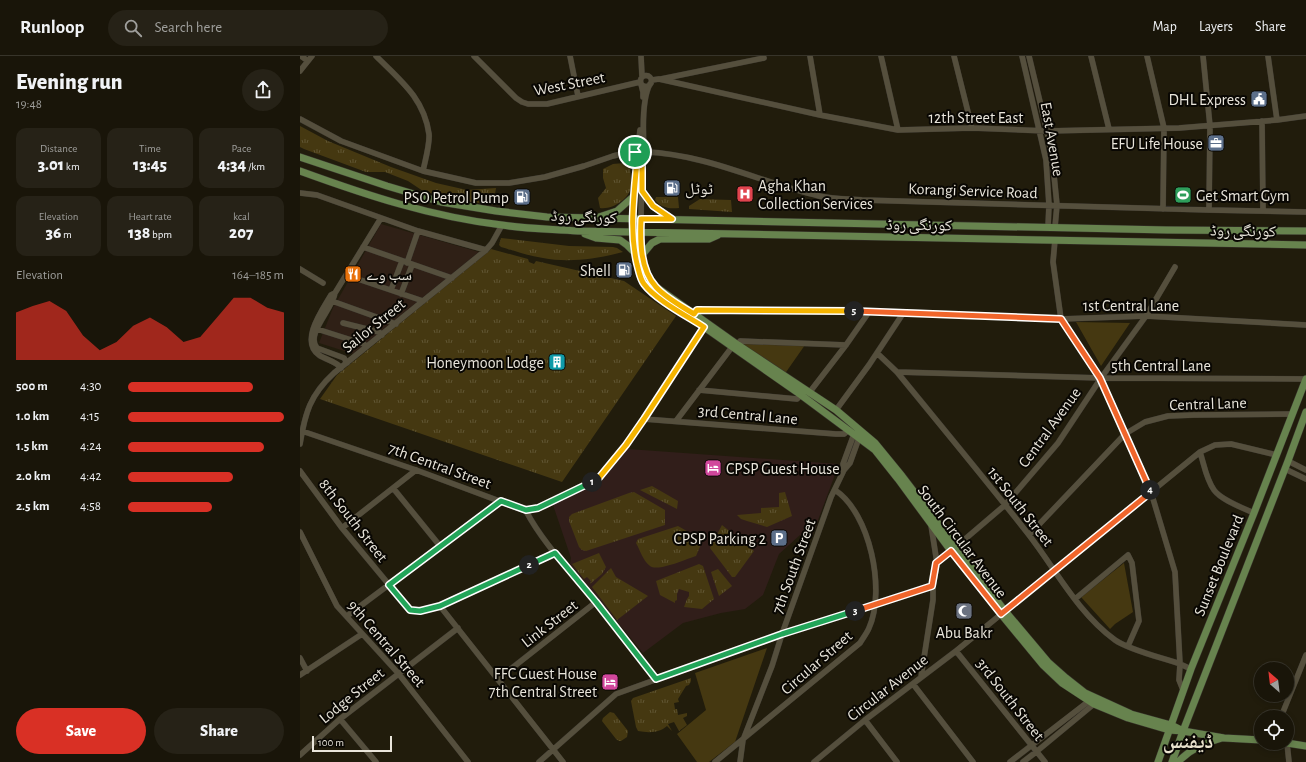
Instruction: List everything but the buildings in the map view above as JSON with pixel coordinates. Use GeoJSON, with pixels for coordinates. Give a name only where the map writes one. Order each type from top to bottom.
{"type":"FeatureCollection","features":[{"type":"Feature","properties":{"kind":"main road","name":"کورنگی روڈ"},"geometry":{"type":"LineString","coordinates":[[300,157],[441,202],[496,211],[547,217],[1306,231]]}},
{"type":"Feature","properties":{"kind":"main road","name":"کورنگی روڈ"},"geometry":{"type":"LineString","coordinates":[[300,171],[410,207],[450,216],[502,225],[578,231],[1306,245]]}},
{"type":"Feature","properties":{"kind":"main road"},"geometry":{"type":"LineString","coordinates":[[642,191],[653,206],[672,219]]}},
{"type":"Feature","properties":{"kind":"main road"},"geometry":{"type":"LineString","coordinates":[[599,217],[617,211],[634,196]]}},
{"type":"Feature","properties":{"kind":"main road","name":"South Circular Avenue"},"geometry":{"type":"LineString","coordinates":[[637,219],[632,232],[639,272],[644,285],[658,298],[705,325],[735,346],[875,450],[931,524],[953,549]]}},
{"type":"Feature","properties":{"kind":"main road","name":"South Circular Avenue"},"geometry":{"type":"LineString","coordinates":[[637,219],[642,255],[648,276],[655,286],[694,314],[705,325]]}},
{"type":"Feature","properties":{"kind":"main road"},"geometry":{"type":"LineString","coordinates":[[1293,230],[1306,235]]}},
{"type":"Feature","properties":{"kind":"main road"},"geometry":{"type":"LineString","coordinates":[[578,231],[596,238],[620,240],[635,253]]}},
{"type":"Feature","properties":{"kind":"main road"},"geometry":{"type":"LineString","coordinates":[[642,255],[652,243],[660,239],[709,239],[722,234]]}},
{"type":"Feature","properties":{"kind":"main road"},"geometry":{"type":"LineString","coordinates":[[1290,245],[1306,249]]}},
{"type":"Feature","properties":{"kind":"main road","name":"South Circular Avenue"},"geometry":{"type":"LineString","coordinates":[[735,346],[836,410],[875,443],[902,476],[953,549],[1043,665],[1062,683],[1091,702],[1128,718],[1170,727]]}},
{"type":"Feature","properties":{"kind":"main road","name":"Sunset Boulevard"},"geometry":{"type":"LineString","coordinates":[[1158,762],[1191,669],[1306,379]]}},
{"type":"Feature","properties":{"kind":"main road","name":"Sunset Boulevard"},"geometry":{"type":"LineString","coordinates":[[1172,762],[1306,412]]}},
{"type":"Feature","properties":{"kind":"main road","name":"South Circular Avenue"},"geometry":{"type":"LineString","coordinates":[[1003,613],[1048,662],[1085,693],[1131,714],[1170,727],[1183,731],[1224,738]]}},
{"type":"Feature","properties":{"kind":"main road"},"geometry":{"type":"LineString","coordinates":[[1178,762],[1192,750],[1206,743],[1224,738],[1254,740]]}},
{"type":"Feature","properties":{"kind":"main road"},"geometry":{"type":"LineString","coordinates":[[1294,744],[1306,746]]}},
{"type":"Feature","properties":{"kind":"street"},"geometry":{"type":"LineString","coordinates":[[376,56],[411,91],[422,111],[429,136],[423,171]]}},
{"type":"Feature","properties":{"kind":"street","name":"West Street"},"geometry":{"type":"LineString","coordinates":[[474,56],[516,98],[522,102],[536,105],[547,104],[645,80]]}},
{"type":"Feature","properties":{"kind":"street"},"geometry":{"type":"LineString","coordinates":[[570,56],[578,96]]}},
{"type":"Feature","properties":{"kind":"street"},"geometry":{"type":"LineString","coordinates":[[637,219],[634,196],[637,161],[636,151],[645,80],[641,56]]}},
{"type":"Feature","properties":{"kind":"street"},"geometry":{"type":"LineString","coordinates":[[637,219],[642,191],[642,161],[645,152],[644,134],[646,92],[644,56]]}},
{"type":"Feature","properties":{"kind":"street"},"geometry":{"type":"LineString","coordinates":[[810,56],[820,115]]}},
{"type":"Feature","properties":{"kind":"street"},"geometry":{"type":"LineString","coordinates":[[882,56],[898,130]]}},
{"type":"Feature","properties":{"kind":"street"},"geometry":{"type":"LineString","coordinates":[[954,56],[972,128]]}},
{"type":"Feature","properties":{"kind":"street","name":"East Avenue"},"geometry":{"type":"LineString","coordinates":[[1022,56],[1046,160],[1052,227]]}},
{"type":"Feature","properties":{"kind":"street","name":"East Avenue"},"geometry":{"type":"LineString","coordinates":[[1029,56],[1047,131],[1057,205],[1052,227]]}},
{"type":"Feature","properties":{"kind":"street"},"geometry":{"type":"LineString","coordinates":[[1091,56],[1109,129]]}},
{"type":"Feature","properties":{"kind":"street"},"geometry":{"type":"LineString","coordinates":[[1147,56],[1164,128],[1163,209]]}},
{"type":"Feature","properties":{"kind":"street"},"geometry":{"type":"LineString","coordinates":[[1203,56],[1210,126],[1209,210]]}},
{"type":"Feature","properties":{"kind":"street"},"geometry":{"type":"LineString","coordinates":[[1268,56],[1277,120]]}},
{"type":"Feature","properties":{"kind":"street"},"geometry":{"type":"LineString","coordinates":[[300,71],[305,58]]}},
{"type":"Feature","properties":{"kind":"street"},"geometry":{"type":"LineString","coordinates":[[659,79],[764,58]]}},
{"type":"Feature","properties":{"kind":"street","name":"12th Street East"},"geometry":{"type":"LineString","coordinates":[[645,80],[659,79],[820,115],[898,130],[972,128],[1047,131],[1164,128],[1210,126],[1306,116]]}},
{"type":"Feature","properties":{"kind":"street"},"geometry":{"type":"LineString","coordinates":[[300,119],[341,141],[423,171],[476,183],[509,183],[544,177],[613,156],[636,151],[641,147],[645,152]]}},
{"type":"Feature","properties":{"kind":"street"},"geometry":{"type":"LineString","coordinates":[[1262,121],[1263,210]]}},
{"type":"Feature","properties":{"kind":"street"},"geometry":{"type":"LineString","coordinates":[[636,151],[640,158],[645,152]]}},
{"type":"Feature","properties":{"kind":"street","name":"Korangi Service Road"},"geometry":{"type":"LineString","coordinates":[[645,152],[679,156],[725,168],[821,197],[862,200],[1306,212]]}},
{"type":"Feature","properties":{"kind":"street"},"geometry":{"type":"LineString","coordinates":[[300,193],[317,195],[381,218],[486,250]]}},
{"type":"Feature","properties":{"kind":"street"},"geometry":{"type":"LineString","coordinates":[[347,362],[344,358],[317,348],[313,339],[335,293],[381,218]]}},
{"type":"Feature","properties":{"kind":"street","name":"Sailor Street"},"geometry":{"type":"LineString","coordinates":[[300,444],[307,411],[317,391],[322,385],[347,362],[486,250],[492,243],[502,225]]}},
{"type":"Feature","properties":{"kind":"street"},"geometry":{"type":"LineString","coordinates":[[402,294],[407,263],[418,230]]}},
{"type":"Feature","properties":{"kind":"street"},"geometry":{"type":"LineString","coordinates":[[1054,240],[1053,262],[1061,319],[1100,378],[1151,492],[1175,572],[1180,664],[1179,680],[1183,690]]}},
{"type":"Feature","properties":{"kind":"street"},"geometry":{"type":"LineString","coordinates":[[363,247],[452,278]]}},
{"type":"Feature","properties":{"kind":"street"},"geometry":{"type":"LineString","coordinates":[[392,290],[407,263]]}},
{"type":"Feature","properties":{"kind":"street","name":"Central Avenue"},"geometry":{"type":"LineString","coordinates":[[936,563],[1005,505],[1058,443],[1100,378],[1146,316],[1175,267]]}},
{"type":"Feature","properties":{"kind":"street"},"geometry":{"type":"LineString","coordinates":[[300,269],[323,283]]}},
{"type":"Feature","properties":{"kind":"street"},"geometry":{"type":"LineString","coordinates":[[346,275],[423,301]]}},
{"type":"Feature","properties":{"kind":"street"},"geometry":{"type":"LineString","coordinates":[[335,293],[331,295],[311,327],[308,342],[313,352],[338,364],[341,368]]}},
{"type":"Feature","properties":{"kind":"street"},"geometry":{"type":"LineString","coordinates":[[332,301],[396,324]]}},
{"type":"Feature","properties":{"kind":"street","name":"1st Central Lane"},"geometry":{"type":"LineString","coordinates":[[694,314],[697,310],[904,312],[1061,319],[1146,316],[1306,325]]}},
{"type":"Feature","properties":{"kind":"street"},"geometry":{"type":"LineString","coordinates":[[809,392],[846,345],[869,312]]}},
{"type":"Feature","properties":{"kind":"street"},"geometry":{"type":"LineString","coordinates":[[836,410],[869,365],[904,312]]}},
{"type":"Feature","properties":{"kind":"street"},"geometry":{"type":"LineString","coordinates":[[343,323],[379,332],[382,335]]}},
{"type":"Feature","properties":{"kind":"street"},"geometry":{"type":"LineString","coordinates":[[656,679],[596,602],[555,553],[533,524],[526,510],[538,508],[598,479],[626,445],[705,325]]}},
{"type":"Feature","properties":{"kind":"street"},"geometry":{"type":"LineString","coordinates":[[317,329],[364,344],[366,347]]}},
{"type":"Feature","properties":{"kind":"street"},"geometry":{"type":"LineString","coordinates":[[676,421],[699,390],[735,346],[740,342],[846,345]]}},
{"type":"Feature","properties":{"kind":"street","name":"1st South Street"},"geometry":{"type":"LineString","coordinates":[[877,353],[897,372],[1005,505],[1097,626],[1116,641],[1191,669]]}},
{"type":"Feature","properties":{"kind":"street","name":"5th Central Lane"},"geometry":{"type":"LineString","coordinates":[[897,372],[1100,378],[1306,379]]}},
{"type":"Feature","properties":{"kind":"street"},"geometry":{"type":"LineString","coordinates":[[699,390],[797,399],[801,395]]}},
{"type":"Feature","properties":{"kind":"street","name":"Central Lane"},"geometry":{"type":"LineString","coordinates":[[1029,535],[1125,434],[1145,422],[1168,416],[1292,414]]}},
{"type":"Feature","properties":{"kind":"street","name":"3rd Central Lane"},"geometry":{"type":"LineString","coordinates":[[644,419],[836,434],[854,434]]}},
{"type":"Feature","properties":{"kind":"street","name":"7th Central Street"},"geometry":{"type":"LineString","coordinates":[[302,431],[526,510]]}},
{"type":"Feature","properties":{"kind":"street","name":"7th South Street"},"geometry":{"type":"LineString","coordinates":[[740,762],[743,740],[772,666],[782,634],[835,490],[844,470],[850,463],[854,434]]}},
{"type":"Feature","properties":{"kind":"street","name":"Circular Avenue"},"geometry":{"type":"LineString","coordinates":[[814,762],[865,720],[956,651],[1200,452],[1215,445],[1231,444],[1277,455]]}},
{"type":"Feature","properties":{"kind":"street"},"geometry":{"type":"LineString","coordinates":[[1200,452],[1214,490],[1227,500],[1254,513]]}},
{"type":"Feature","properties":{"kind":"street"},"geometry":{"type":"LineString","coordinates":[[1288,461],[1306,470]]}},
{"type":"Feature","properties":{"kind":"street"},"geometry":{"type":"LineString","coordinates":[[1285,469],[1306,479]]}},
{"type":"Feature","properties":{"kind":"street"},"geometry":{"type":"LineString","coordinates":[[342,528],[416,470]]}},
{"type":"Feature","properties":{"kind":"street","name":"8th South Street"},"geometry":{"type":"LineString","coordinates":[[300,471],[342,528],[410,610],[420,611],[440,606]]}},
{"type":"Feature","properties":{"kind":"street"},"geometry":{"type":"LineString","coordinates":[[393,488],[440,546]]}},
{"type":"Feature","properties":{"kind":"street","name":"Circular Street"},"geometry":{"type":"LineString","coordinates":[[716,762],[860,643],[870,627],[875,604],[876,573],[870,546],[860,521],[843,496],[835,490]]}},
{"type":"Feature","properties":{"kind":"street"},"geometry":{"type":"LineString","coordinates":[[347,616],[501,501]]}},
{"type":"Feature","properties":{"kind":"street"},"geometry":{"type":"LineString","coordinates":[[921,677],[933,600],[932,586],[936,563],[931,524]]}},
{"type":"Feature","properties":{"kind":"street","name":"9th Central Street"},"geometry":{"type":"LineString","coordinates":[[300,532],[337,606],[398,673],[468,762]]}},
{"type":"Feature","properties":{"kind":"street"},"geometry":{"type":"LineString","coordinates":[[555,553],[440,606],[563,762]]}},
{"type":"Feature","properties":{"kind":"street"},"geometry":{"type":"LineString","coordinates":[[1075,599],[1128,556],[1132,563],[1139,621],[1128,646]]}},
{"type":"Feature","properties":{"kind":"street"},"geometry":{"type":"LineString","coordinates":[[539,762],[616,694],[782,634],[932,586]]}},
{"type":"Feature","properties":{"kind":"street","name":"Link Street"},"geometry":{"type":"LineString","coordinates":[[498,679],[596,602]]}},
{"type":"Feature","properties":{"kind":"street","name":"Lodge Street"},"geometry":{"type":"LineString","coordinates":[[300,755],[340,719],[458,628]]}},
{"type":"Feature","properties":{"kind":"street"},"geometry":{"type":"LineString","coordinates":[[300,675],[362,634]]}},
{"type":"Feature","properties":{"kind":"street","name":"3rd South Street"},"geometry":{"type":"LineString","coordinates":[[956,651],[1045,762]]}},
{"type":"Feature","properties":{"kind":"street"},"geometry":{"type":"LineString","coordinates":[[1283,710],[1306,655]]}},
{"type":"Feature","properties":{"kind":"street"},"geometry":{"type":"LineString","coordinates":[[300,658],[307,671]]}},
{"type":"Feature","properties":{"kind":"street"},"geometry":{"type":"LineString","coordinates":[[913,684],[973,762]]}},
{"type":"Feature","properties":{"kind":"street"},"geometry":{"type":"LineString","coordinates":[[1010,762],[1091,702]]}},
{"type":"Feature","properties":{"kind":"street"},"geometry":{"type":"LineString","coordinates":[[1023,762],[1091,702]]}},
{"type":"Feature","properties":{"kind":"street"},"geometry":{"type":"LineString","coordinates":[[340,719],[376,762]]}},
{"type":"Feature","properties":{"kind":"street"},"geometry":{"type":"LineString","coordinates":[[865,720],[897,762]]}},
{"type":"Feature","properties":{"kind":"street"},"geometry":{"type":"LineString","coordinates":[[1288,750],[1289,762]]}},
{"type":"Feature","properties":{"kind":"shaded area"},"geometry":{"type":"Polygon","coordinates":[[[381,224],[479,252],[354,354],[319,343],[333,308],[381,224]]]}},
{"type":"Feature","properties":{"kind":"shaded area"},"geometry":{"type":"Polygon","coordinates":[[[628,449],[839,464],[811,539],[800,535],[779,554],[763,595],[745,609],[721,613],[683,623],[643,653],[570,564],[571,558],[553,505],[601,482],[628,449]]]}},
{"type":"Feature","properties":{"kind":"green space"},"geometry":{"type":"Polygon","coordinates":[[[300,126],[328,141],[391,167],[436,183],[467,190],[496,188],[493,205],[452,199],[423,191],[408,181],[385,172],[366,172],[304,149],[300,147],[300,126]]]}},
{"type":"Feature","properties":{"kind":"green space"},"geometry":{"type":"Polygon","coordinates":[[[624,163],[630,167],[630,191],[620,203],[610,207],[600,208],[598,198],[606,188],[603,178],[603,169],[613,164],[624,163]]]}},
{"type":"Feature","properties":{"kind":"green space"},"geometry":{"type":"Polygon","coordinates":[[[656,197],[678,197],[679,208],[669,208],[663,206],[657,203],[655,200],[656,197]]]}},
{"type":"Feature","properties":{"kind":"green space"},"geometry":{"type":"Polygon","coordinates":[[[700,199],[731,200],[732,212],[689,209],[689,206],[700,199]]]}},
{"type":"Feature","properties":{"kind":"green space"},"geometry":{"type":"Polygon","coordinates":[[[501,238],[569,246],[613,247],[623,252],[583,260],[553,259],[532,256],[501,247],[499,245],[501,238]]]}},
{"type":"Feature","properties":{"kind":"green space","name":"Honeymoon Lodge"},"geometry":{"type":"Polygon","coordinates":[[[491,249],[528,259],[529,262],[534,264],[536,261],[624,281],[676,316],[562,482],[320,399],[337,375],[491,249]]]}},
{"type":"Feature","properties":{"kind":"green space"},"geometry":{"type":"Polygon","coordinates":[[[1076,322],[1130,323],[1101,366],[1076,322]]]}},
{"type":"Feature","properties":{"kind":"green space"},"geometry":{"type":"Polygon","coordinates":[[[741,342],[805,345],[784,375],[739,345],[741,342]]]}},
{"type":"Feature","properties":{"kind":"green space"},"geometry":{"type":"Polygon","coordinates":[[[652,486],[678,501],[677,509],[640,490],[652,486]]]}},
{"type":"Feature","properties":{"kind":"green space"},"geometry":{"type":"Polygon","coordinates":[[[634,492],[665,510],[665,525],[586,551],[582,550],[579,547],[569,521],[569,517],[572,514],[634,492]]]}},
{"type":"Feature","properties":{"kind":"green space"},"geometry":{"type":"Polygon","coordinates":[[[785,492],[792,516],[767,527],[741,519],[737,515],[761,513],[761,508],[779,507],[779,493],[785,492]]]}},
{"type":"Feature","properties":{"kind":"green space"},"geometry":{"type":"Polygon","coordinates":[[[722,525],[754,551],[735,577],[732,577],[710,548],[722,525]]]}},
{"type":"Feature","properties":{"kind":"green space"},"geometry":{"type":"Polygon","coordinates":[[[678,526],[699,538],[702,542],[696,556],[665,566],[650,566],[636,543],[638,539],[678,526]]]}},
{"type":"Feature","properties":{"kind":"green space"},"geometry":{"type":"Polygon","coordinates":[[[599,553],[606,567],[602,574],[590,584],[591,581],[587,577],[584,579],[572,564],[599,553]]]}},
{"type":"Feature","properties":{"kind":"green space"},"geometry":{"type":"Polygon","coordinates":[[[1124,563],[1133,612],[1110,629],[1081,597],[1124,563]]]}},
{"type":"Feature","properties":{"kind":"green space"},"geometry":{"type":"Polygon","coordinates":[[[699,564],[703,566],[714,599],[702,609],[684,607],[689,596],[689,592],[679,589],[675,603],[660,595],[656,581],[699,564]]]}},
{"type":"Feature","properties":{"kind":"green space"},"geometry":{"type":"Polygon","coordinates":[[[611,568],[616,577],[648,596],[617,620],[592,587],[611,568]]]}},
{"type":"Feature","properties":{"kind":"green space"},"geometry":{"type":"Polygon","coordinates":[[[718,569],[732,586],[719,596],[711,572],[718,569]]]}},
{"type":"Feature","properties":{"kind":"green space"},"geometry":{"type":"Polygon","coordinates":[[[767,648],[735,742],[709,762],[697,762],[677,734],[706,710],[695,673],[767,648]]]}},
{"type":"Feature","properties":{"kind":"green space"},"geometry":{"type":"Polygon","coordinates":[[[691,678],[689,685],[686,686],[678,699],[679,702],[674,703],[678,715],[687,713],[687,716],[683,718],[687,725],[679,731],[674,722],[668,724],[672,731],[667,726],[654,732],[638,731],[631,701],[633,698],[691,678]]]}},
{"type":"Feature","properties":{"kind":"green space"},"geometry":{"type":"Polygon","coordinates":[[[610,712],[614,713],[628,731],[627,737],[621,741],[616,739],[602,721],[603,718],[610,712]]]}},
{"type":"Feature","properties":{"kind":"place","name":"DHL Express"},"geometry":{"type":"Point","coordinates":[1259,99]}},
{"type":"Feature","properties":{"kind":"place","name":"EFU Life House"},"geometry":{"type":"Point","coordinates":[1216,143]}},
{"type":"Feature","properties":{"kind":"place","name":"ٹوٹل"},"geometry":{"type":"Point","coordinates":[672,188]}},
{"type":"Feature","properties":{"kind":"place","name":"Agha Khan Collection Services"},"geometry":{"type":"Point","coordinates":[745,194]}},
{"type":"Feature","properties":{"kind":"place","name":"Get Smart Gym"},"geometry":{"type":"Point","coordinates":[1183,195]}},
{"type":"Feature","properties":{"kind":"place","name":"PSO Petrol Pump"},"geometry":{"type":"Point","coordinates":[522,197]}},
{"type":"Feature","properties":{"kind":"place","name":"Shell"},"geometry":{"type":"Point","coordinates":[624,270]}},
{"type":"Feature","properties":{"kind":"place","name":"سب وے"},"geometry":{"type":"Point","coordinates":[353,274]}},
{"type":"Feature","properties":{"kind":"place","name":"Honeymoon Lodge"},"geometry":{"type":"Point","coordinates":[557,362]}},
{"type":"Feature","properties":{"kind":"place","name":"CPSP Guest House"},"geometry":{"type":"Point","coordinates":[713,468]}},
{"type":"Feature","properties":{"kind":"place","name":"CPSP Parking 2"},"geometry":{"type":"Point","coordinates":[779,538]}},
{"type":"Feature","properties":{"kind":"place","name":"Abu Bakr"},"geometry":{"type":"Point","coordinates":[964,611]}},
{"type":"Feature","properties":{"kind":"place","name":"FFC Guest House 7th Central Street"},"geometry":{"type":"Point","coordinates":[610,682]}},
{"type":"Feature","properties":{"kind":"district","name":"ڈیفنس"},"geometry":{"type":"Point","coordinates":[1188,741]}},
{"type":"Feature","properties":{"kind":"route"},"geometry":{"type":"LineString","coordinates":[[638,147],[643,147],[646,152],[642,161],[642,191],[657,210],[672,219],[641,219],[640,238],[642,255],[648,276],[659,290],[694,314],[697,310],[854,311],[1061,319],[1100,378],[1151,492],[1001,614],[951,551],[936,563],[932,586],[782,634],[656,679],[596,602],[555,553],[440,606],[420,611],[410,610],[389,585],[501,501],[526,510],[538,508],[598,479],[626,445],[704,327],[658,298],[644,285],[641,278],[632,232],[637,161],[635,152],[638,147]]}}]}
